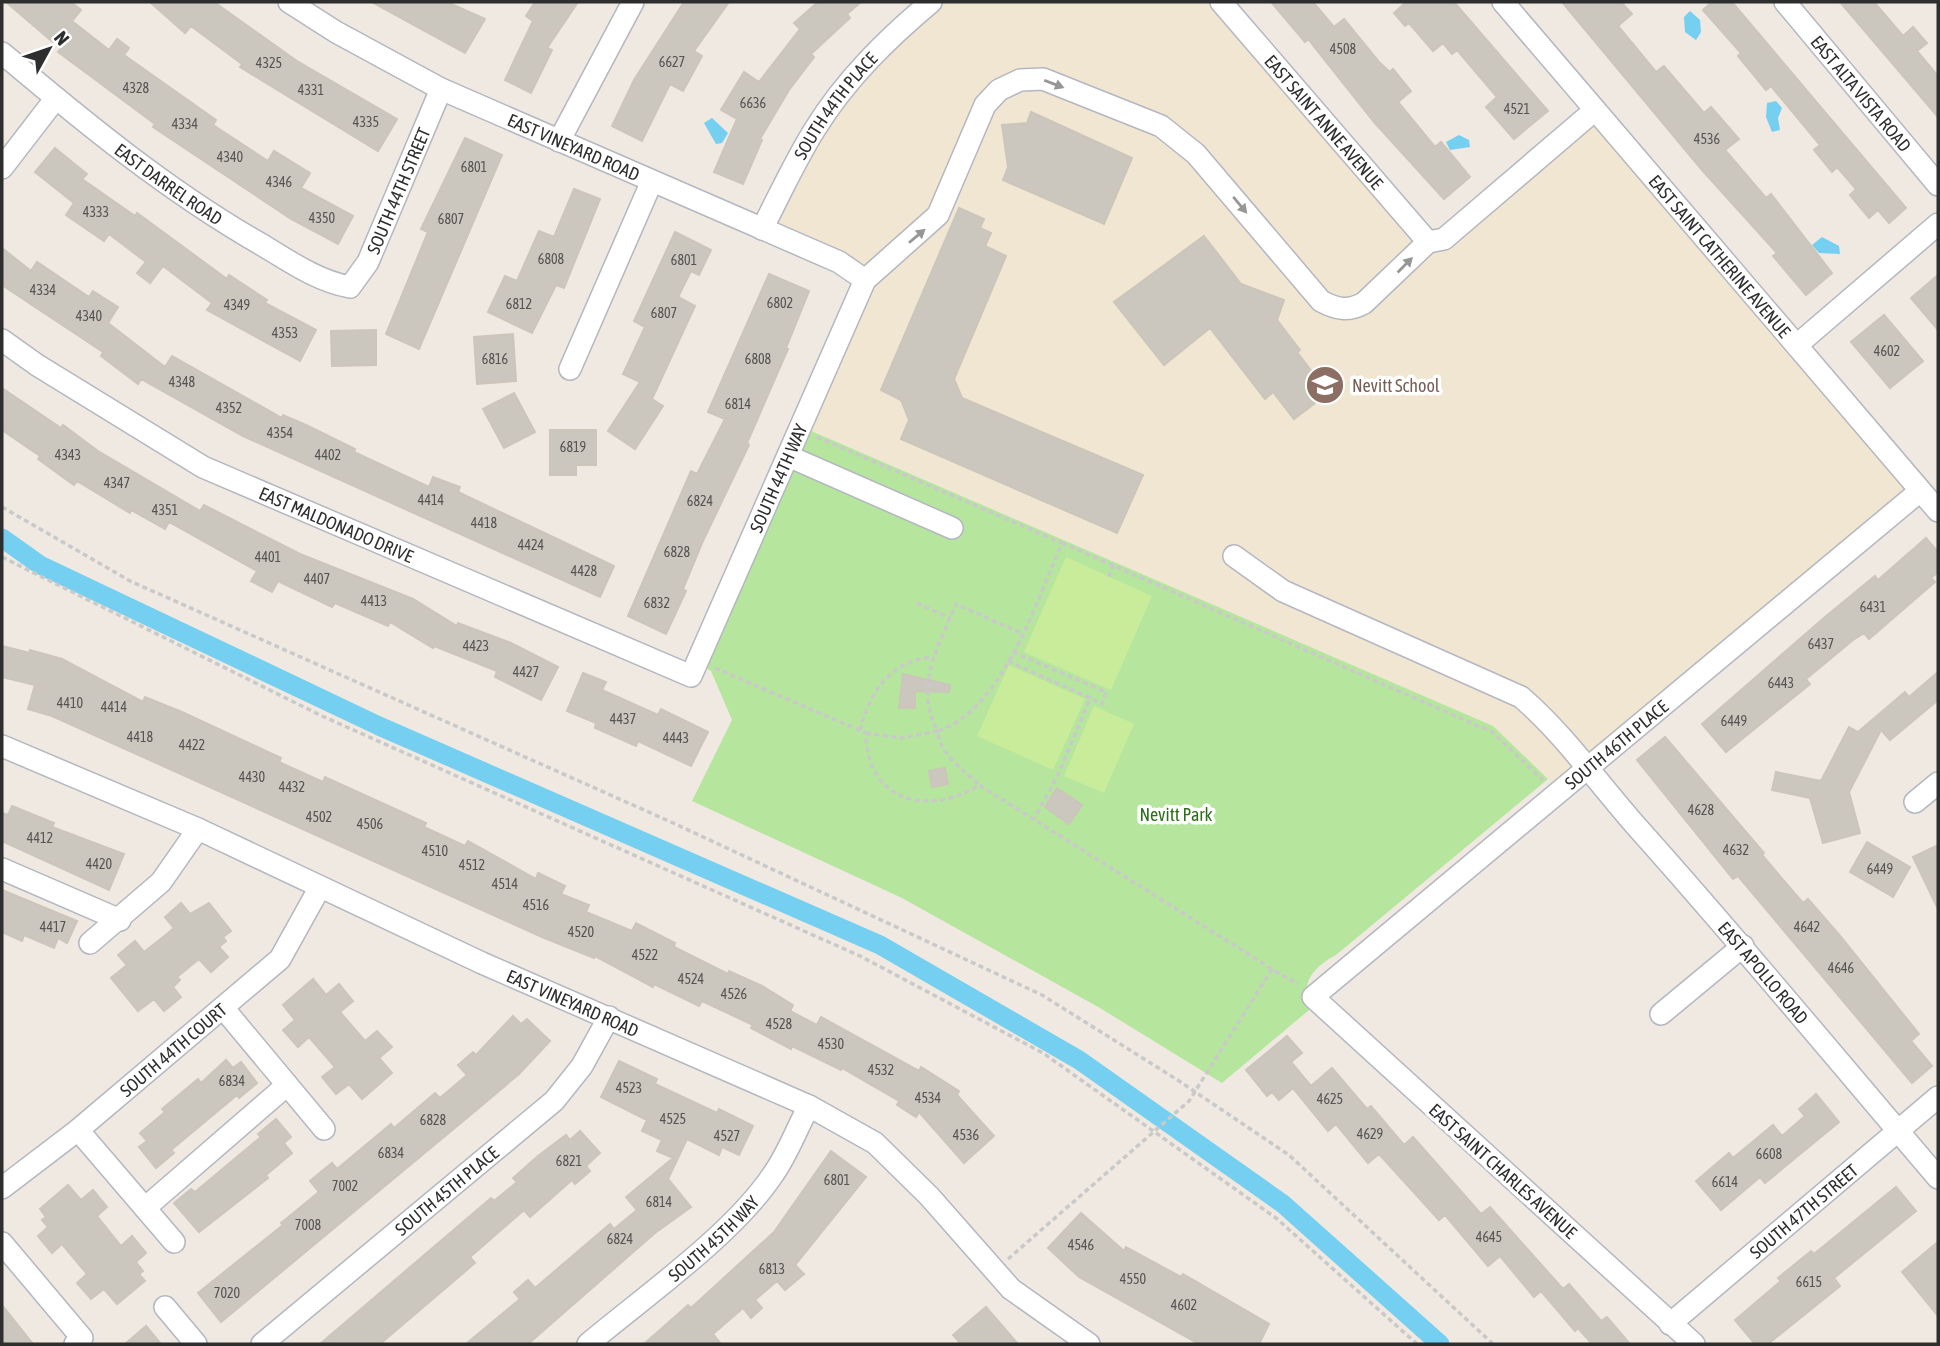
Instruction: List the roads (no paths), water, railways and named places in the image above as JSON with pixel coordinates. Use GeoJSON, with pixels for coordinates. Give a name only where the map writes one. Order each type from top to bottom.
{"type":"FeatureCollection","features":[{"type":"Feature","properties":{"kind":"street","name":"EAST VINEYARD ROAD"},"geometry":{"type":"LineString","coordinates":[[289,2],[337,32],[441,89],[839,262],[865,280]]}},
{"type":"Feature","properties":{"kind":"street"},"geometry":{"type":"LineString","coordinates":[[559,141],[633,2]]}},
{"type":"Feature","properties":{"kind":"street","name":"SOUTH 44TH PLACE"},"geometry":{"type":"LineString","coordinates":[[762,229],[815,129],[850,79],[892,34],[931,2]]}},
{"type":"Feature","properties":{"kind":"street","name":"EAST SAINT ANNE AVENUE"},"geometry":{"type":"LineString","coordinates":[[1221,2],[1428,242]]}},
{"type":"Feature","properties":{"kind":"street","name":"EAST SAINT CATHERINE AVENUE"},"geometry":{"type":"LineString","coordinates":[[1503,2],[1938,511]]}},
{"type":"Feature","properties":{"kind":"street","name":"EAST ALTA VISTA ROAD"},"geometry":{"type":"LineString","coordinates":[[1785,2],[1938,185]]}},
{"type":"Feature","properties":{"kind":"street","name":"EAST DARREL ROAD"},"geometry":{"type":"LineString","coordinates":[[2,53],[164,184],[224,223],[328,282],[350,287]]}},
{"type":"Feature","properties":{"kind":"street"},"geometry":{"type":"LineString","coordinates":[[865,280],[938,215],[985,105],[999,90],[1020,80],[1043,79],[1161,126],[1196,154],[1321,301],[1335,308],[1356,308],[1364,303],[1428,242],[1444,239],[1595,110]]}},
{"type":"Feature","properties":{"kind":"street","name":"SOUTH 44TH STREET"},"geometry":{"type":"LineString","coordinates":[[350,287],[368,262],[441,89]]}},
{"type":"Feature","properties":{"kind":"street"},"geometry":{"type":"LineString","coordinates":[[2,168],[56,99]]}},
{"type":"Feature","properties":{"kind":"street"},"geometry":{"type":"LineString","coordinates":[[570,369],[652,181]]}},
{"type":"Feature","properties":{"kind":"street"},"geometry":{"type":"LineString","coordinates":[[1797,345],[1938,224]]}},
{"type":"Feature","properties":{"kind":"street","name":"SOUTH 44TH WAY"},"geometry":{"type":"LineString","coordinates":[[691,676],[865,280]]}},
{"type":"Feature","properties":{"kind":"street","name":"EAST MALDONADO DRIVE"},"geometry":{"type":"LineString","coordinates":[[2,340],[37,365],[203,467],[691,676]]}},
{"type":"Feature","properties":{"kind":"street"},"geometry":{"type":"LineString","coordinates":[[788,456],[952,528]]}},
{"type":"Feature","properties":{"kind":"street","name":"SOUTH 46TH PLACE"},"geometry":{"type":"LineString","coordinates":[[1308,992],[1585,769],[1920,491]]}},
{"type":"Feature","properties":{"kind":"street","name":"EAST APOLLO ROAD"},"geometry":{"type":"LineString","coordinates":[[1234,556],[1283,591],[1521,696],[1552,723],[1585,769],[1743,946],[1938,1178]]}},
{"type":"Feature","properties":{"kind":"street","name":"EAST VINEYARD ROAD"},"geometry":{"type":"LineString","coordinates":[[2,746],[198,829],[482,963],[809,1106],[875,1143],[929,1196],[993,1272],[1077,1342]]}},
{"type":"Feature","properties":{"kind":"street"},"geometry":{"type":"LineString","coordinates":[[1915,802],[1938,783]]}},
{"type":"Feature","properties":{"kind":"street"},"geometry":{"type":"LineString","coordinates":[[90,943],[120,920],[161,882],[198,829]]}},
{"type":"Feature","properties":{"kind":"street"},"geometry":{"type":"LineString","coordinates":[[2,869],[120,920]]}},
{"type":"Feature","properties":{"kind":"street","name":"SOUTH 44TH COURT"},"geometry":{"type":"LineString","coordinates":[[2,1188],[78,1130],[280,959],[320,887]]}},
{"type":"Feature","properties":{"kind":"street"},"geometry":{"type":"LineString","coordinates":[[1661,1014],[1743,946]]}},
{"type":"Feature","properties":{"kind":"street","name":"EAST SAINT CHARLES AVENUE"},"geometry":{"type":"LineString","coordinates":[[1308,992],[1670,1325],[1694,1344]]}},
{"type":"Feature","properties":{"kind":"street"},"geometry":{"type":"LineString","coordinates":[[224,1009],[324,1129]]}},
{"type":"Feature","properties":{"kind":"street","name":"SOUTH 45TH PLACE"},"geometry":{"type":"LineString","coordinates":[[262,1344],[554,1101],[582,1066],[609,1017]]}},
{"type":"Feature","properties":{"kind":"street"},"geometry":{"type":"LineString","coordinates":[[145,1209],[287,1085]]}},
{"type":"Feature","properties":{"kind":"street","name":"SOUTH 47TH STREET"},"geometry":{"type":"LineString","coordinates":[[1670,1325],[1938,1097]]}},
{"type":"Feature","properties":{"kind":"street","name":"SOUTH 45TH WAY"},"geometry":{"type":"LineString","coordinates":[[588,1344],[725,1229],[749,1205],[775,1173],[809,1106]]}},
{"type":"Feature","properties":{"kind":"street"},"geometry":{"type":"LineString","coordinates":[[78,1130],[174,1242]]}},
{"type":"Feature","properties":{"kind":"street"},"geometry":{"type":"LineString","coordinates":[[2,1243],[79,1341]]}},
{"type":"Feature","properties":{"kind":"street"},"geometry":{"type":"LineString","coordinates":[[165,1307],[197,1344]]}},
{"type":"Feature","properties":{"kind":"water"},"geometry":{"type":"Polygon","coordinates":[[[1690,11],[1700,20],[1701,32],[1696,40],[1685,32],[1684,17],[1690,11]]]}},
{"type":"Feature","properties":{"kind":"water"},"geometry":{"type":"Polygon","coordinates":[[[1776,101],[1782,108],[1778,118],[1780,130],[1772,132],[1766,117],[1767,103],[1776,101]]]}},
{"type":"Feature","properties":{"kind":"water"},"geometry":{"type":"Polygon","coordinates":[[[712,118],[728,133],[722,143],[716,144],[704,123],[712,118]]]}},
{"type":"Feature","properties":{"kind":"water"},"geometry":{"type":"Polygon","coordinates":[[[1459,135],[1469,140],[1470,147],[1450,150],[1446,142],[1459,135]]]}},
{"type":"Feature","properties":{"kind":"water"},"geometry":{"type":"Polygon","coordinates":[[[1822,237],[1839,246],[1840,254],[1819,253],[1812,245],[1822,237]]]}},
{"type":"Feature","properties":{"kind":"waterway"},"geometry":{"type":"LineString","coordinates":[[2,538],[40,565],[379,726],[880,945],[1079,1060],[1283,1204],[1440,1344]]}},
{"type":"Feature","properties":{"kind":"place","name":"Nevitt School"},"geometry":{"type":"Point","coordinates":[1325,385]}},
{"type":"Feature","properties":{"kind":"park label","name":"Nevitt Park"},"geometry":{"type":"Point","coordinates":[1176,814]}}]}
